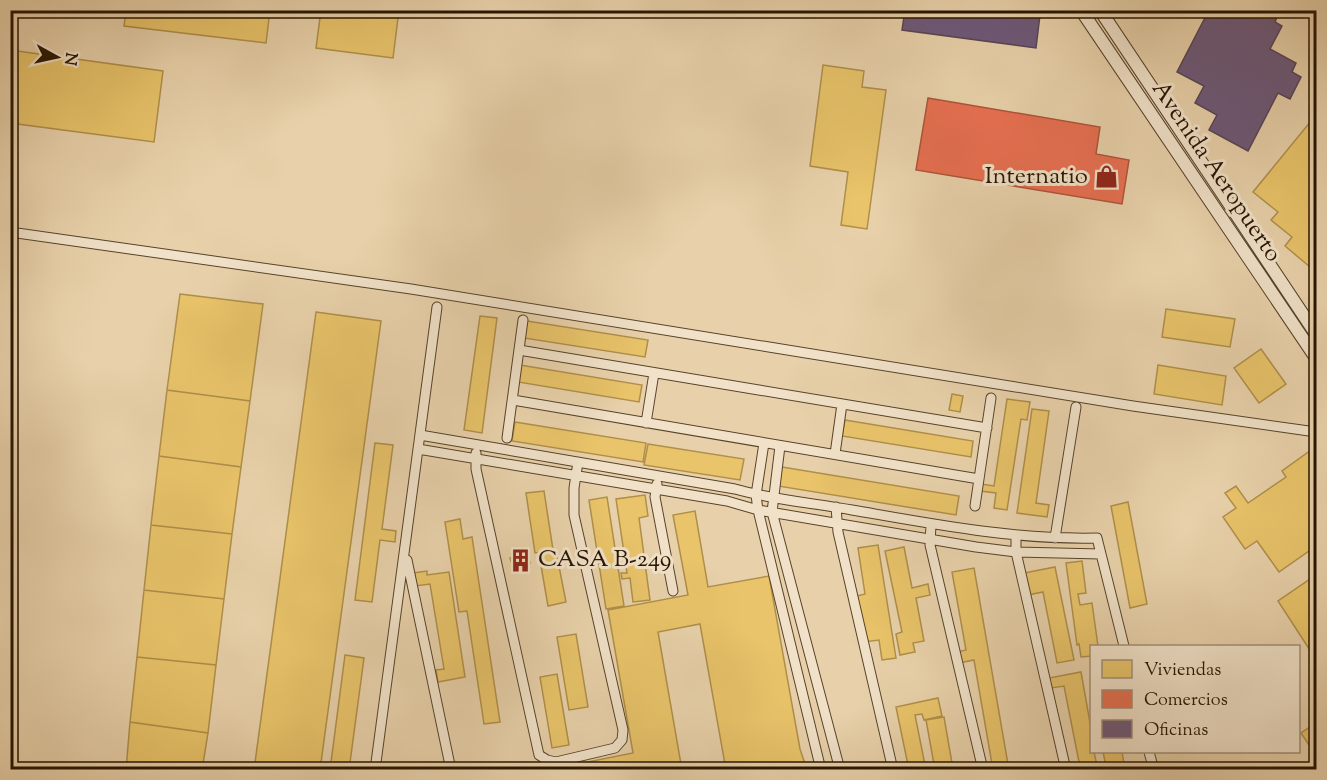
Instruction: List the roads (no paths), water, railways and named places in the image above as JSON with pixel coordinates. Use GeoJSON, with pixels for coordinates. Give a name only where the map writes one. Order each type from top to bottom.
{"type":"FeatureCollection","features":[{"type":"Feature","properties":{"kind":"street","name":"Avenida Aeropuerto"},"geometry":{"type":"LineString","coordinates":[[1081,10],[1317,358]]}},
{"type":"Feature","properties":{"kind":"street","name":"Avenida Aeropuerto"},"geometry":{"type":"LineString","coordinates":[[1100,10],[1317,334]]}},
{"type":"Feature","properties":{"kind":"street"},"geometry":{"type":"LineString","coordinates":[[10,232],[411,289],[1133,406],[1317,432]]}},
{"type":"Feature","properties":{"kind":"street"},"geometry":{"type":"LineString","coordinates":[[375,770],[406,551],[436,307]]}},
{"type":"Feature","properties":{"kind":"street"},"geometry":{"type":"LineString","coordinates":[[507,438],[523,320]]}},
{"type":"Feature","properties":{"kind":"street"},"geometry":{"type":"LineString","coordinates":[[519,351],[987,428]]}},
{"type":"Feature","properties":{"kind":"street"},"geometry":{"type":"LineString","coordinates":[[645,423],[654,373]]}},
{"type":"Feature","properties":{"kind":"street"},"geometry":{"type":"LineString","coordinates":[[975,506],[992,398]]}},
{"type":"Feature","properties":{"kind":"street"},"geometry":{"type":"LineString","coordinates":[[513,400],[980,479]]}},
{"type":"Feature","properties":{"kind":"street"},"geometry":{"type":"LineString","coordinates":[[835,454],[842,404]]}},
{"type":"Feature","properties":{"kind":"street"},"geometry":{"type":"LineString","coordinates":[[1056,538],[1076,407]]}},
{"type":"Feature","properties":{"kind":"street"},"geometry":{"type":"LineString","coordinates":[[420,435],[931,524],[1016,535],[1097,538],[1124,645]]}},
{"type":"Feature","properties":{"kind":"street"},"geometry":{"type":"LineString","coordinates":[[764,443],[756,495],[758,510],[821,770]]}},
{"type":"Feature","properties":{"kind":"street"},"geometry":{"type":"LineString","coordinates":[[477,445],[476,469],[539,755],[556,762],[615,748],[622,740],[623,730],[574,515],[573,488],[578,462]]}},
{"type":"Feature","properties":{"kind":"street"},"geometry":{"type":"LineString","coordinates":[[780,446],[772,512],[840,770]]}},
{"type":"Feature","properties":{"kind":"street"},"geometry":{"type":"LineString","coordinates":[[418,449],[727,501],[758,510],[976,547],[1016,552],[1101,554]]}},
{"type":"Feature","properties":{"kind":"street"},"geometry":{"type":"LineString","coordinates":[[658,476],[655,497],[673,591]]}},
{"type":"Feature","properties":{"kind":"street"},"geometry":{"type":"LineString","coordinates":[[836,507],[836,522],[893,770]]}},
{"type":"Feature","properties":{"kind":"street"},"geometry":{"type":"LineString","coordinates":[[931,524],[930,539],[983,770]]}},
{"type":"Feature","properties":{"kind":"street"},"geometry":{"type":"LineString","coordinates":[[976,547],[978,531]]}},
{"type":"Feature","properties":{"kind":"street"},"geometry":{"type":"LineString","coordinates":[[1016,535],[1016,552],[1066,770]]}},
{"type":"Feature","properties":{"kind":"street"},"geometry":{"type":"LineString","coordinates":[[406,551],[451,770]]}},
{"type":"Feature","properties":{"kind":"street"},"geometry":{"type":"LineString","coordinates":[[1149,753],[1154,770]]}},
{"type":"Feature","properties":{"kind":"place","name":"Internatio"},"geometry":{"type":"Point","coordinates":[1106,177]}},
{"type":"Feature","properties":{"kind":"place","name":"CASA B-249"},"geometry":{"type":"Point","coordinates":[520,560]}}]}
